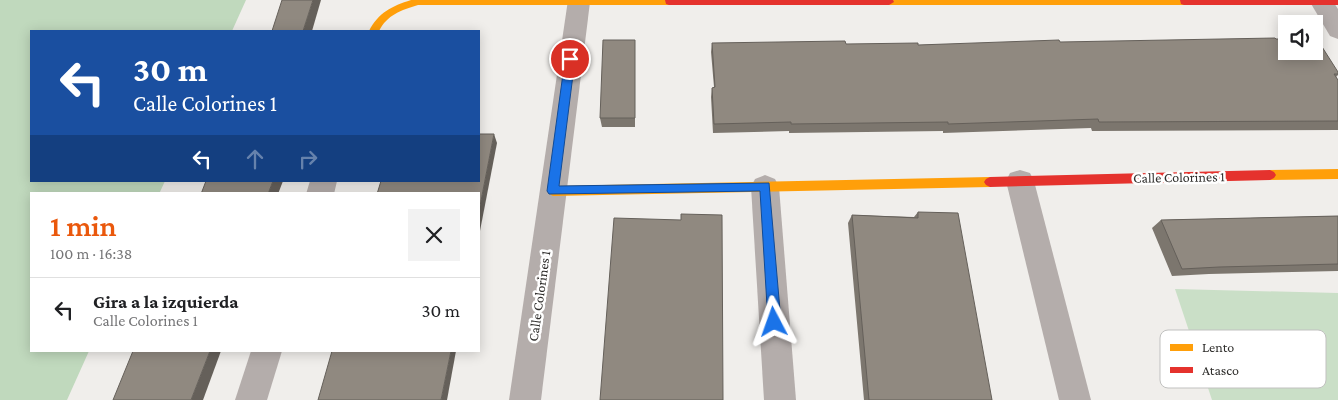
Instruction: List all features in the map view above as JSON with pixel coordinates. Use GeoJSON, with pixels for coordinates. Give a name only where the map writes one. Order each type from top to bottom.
{"type":"FeatureCollection","features":[{"type":"Feature","properties":{"kind":"street"},"geometry":{"type":"LineString","coordinates":[[374,30],[377,21],[392,8],[418,2],[1330,2],[1338,30]]}},
{"type":"Feature","properties":{"kind":"street","name":"Calle Colorines 1"},"geometry":{"type":"LineString","coordinates":[[525,400],[578,2]]}},
{"type":"Feature","properties":{"kind":"street","name":"Calle Colorines 1"},"geometry":{"type":"LineString","coordinates":[[552,191],[1338,174]]}},
{"type":"Feature","properties":{"kind":"street"},"geometry":{"type":"LineString","coordinates":[[1020,181],[1075,400]]}},
{"type":"Feature","properties":{"kind":"street"},"geometry":{"type":"LineString","coordinates":[[765,186],[780,400]]}},
{"type":"Feature","properties":{"kind":"street"},"geometry":{"type":"LineString","coordinates":[[251,400],[267,352]]}},
{"type":"Feature","properties":{"kind":"green space"},"geometry":{"type":"Polygon","coordinates":[[[0,0],[246,0],[232,30],[30,30],[30,182],[165,182],[160,192],[30,192],[30,352],[89,352],[67,400],[0,400],[0,0]]]}},
{"type":"Feature","properties":{"kind":"green space"},"geometry":{"type":"Polygon","coordinates":[[[1175,289],[1338,293],[1338,400],[1212,400],[1208,388],[1326,388],[1326,330],[1189,330],[1175,289]]]}},
{"type":"Feature","properties":{"kind":"building"},"geometry":{"type":"Polygon","coordinates":[[[282,0],[313,0],[303,30],[272,30],[282,0]]]}},
{"type":"Feature","properties":{"kind":"building"},"geometry":{"type":"Polygon","coordinates":[[[1275,38],[1278,39],[1278,60],[1323,60],[1323,48],[1338,72],[1338,74],[1334,74],[1338,80],[1338,121],[1099,122],[1098,119],[948,124],[948,122],[791,124],[791,122],[714,124],[712,88],[715,87],[712,43],[845,41],[846,44],[918,43],[918,45],[1059,40],[1060,42],[1275,38]]]}},
{"type":"Feature","properties":{"kind":"building"},"geometry":{"type":"Polygon","coordinates":[[[603,40],[635,40],[635,118],[600,118],[603,40]]]}},
{"type":"Feature","properties":{"kind":"building"},"geometry":{"type":"Polygon","coordinates":[[[480,134],[494,134],[480,206],[480,192],[378,192],[381,182],[480,182],[480,134]]]}},
{"type":"Feature","properties":{"kind":"building"},"geometry":{"type":"Polygon","coordinates":[[[206,182],[273,182],[269,192],[202,192],[206,182]]]}},
{"type":"Feature","properties":{"kind":"building"},"geometry":{"type":"Polygon","coordinates":[[[918,212],[958,213],[992,400],[869,400],[852,215],[918,218],[918,212]]]}},
{"type":"Feature","properties":{"kind":"building"},"geometry":{"type":"Polygon","coordinates":[[[681,214],[722,215],[723,400],[600,400],[614,218],[681,220],[681,214]]]}},
{"type":"Feature","properties":{"kind":"building"},"geometry":{"type":"Polygon","coordinates":[[[1338,216],[1338,264],[1182,269],[1161,220],[1338,216]]]}},
{"type":"Feature","properties":{"kind":"building"},"geometry":{"type":"Polygon","coordinates":[[[133,352],[210,352],[191,400],[113,400],[133,352]]]}},
{"type":"Feature","properties":{"kind":"building"},"geometry":{"type":"Polygon","coordinates":[[[332,352],[451,352],[441,400],[318,400],[332,352]]]}},
{"type":"Feature","properties":{"kind":"traffic: slow"},"geometry":{"type":"LineString","coordinates":[[375,30],[387,14],[418,2],[669,2]]}},
{"type":"Feature","properties":{"kind":"traffic: slow"},"geometry":{"type":"LineString","coordinates":[[889,2],[1184,2]]}},
{"type":"Feature","properties":{"kind":"traffic: slow"},"geometry":{"type":"LineString","coordinates":[[1270,175],[1338,174]]}},
{"type":"Feature","properties":{"kind":"traffic: slow"},"geometry":{"type":"LineString","coordinates":[[553,191],[990,182]]}},
{"type":"Feature","properties":{"kind":"traffic: jam"},"geometry":{"type":"LineString","coordinates":[[669,2],[889,2]]}},
{"type":"Feature","properties":{"kind":"traffic: jam"},"geometry":{"type":"LineString","coordinates":[[1184,2],[1338,2]]}},
{"type":"Feature","properties":{"kind":"traffic: jam"},"geometry":{"type":"LineString","coordinates":[[990,182],[1270,175]]}},
{"type":"Feature","properties":{"kind":"route"},"geometry":{"type":"LineString","coordinates":[[570,59],[552,191],[765,186],[774,322]]}}]}
